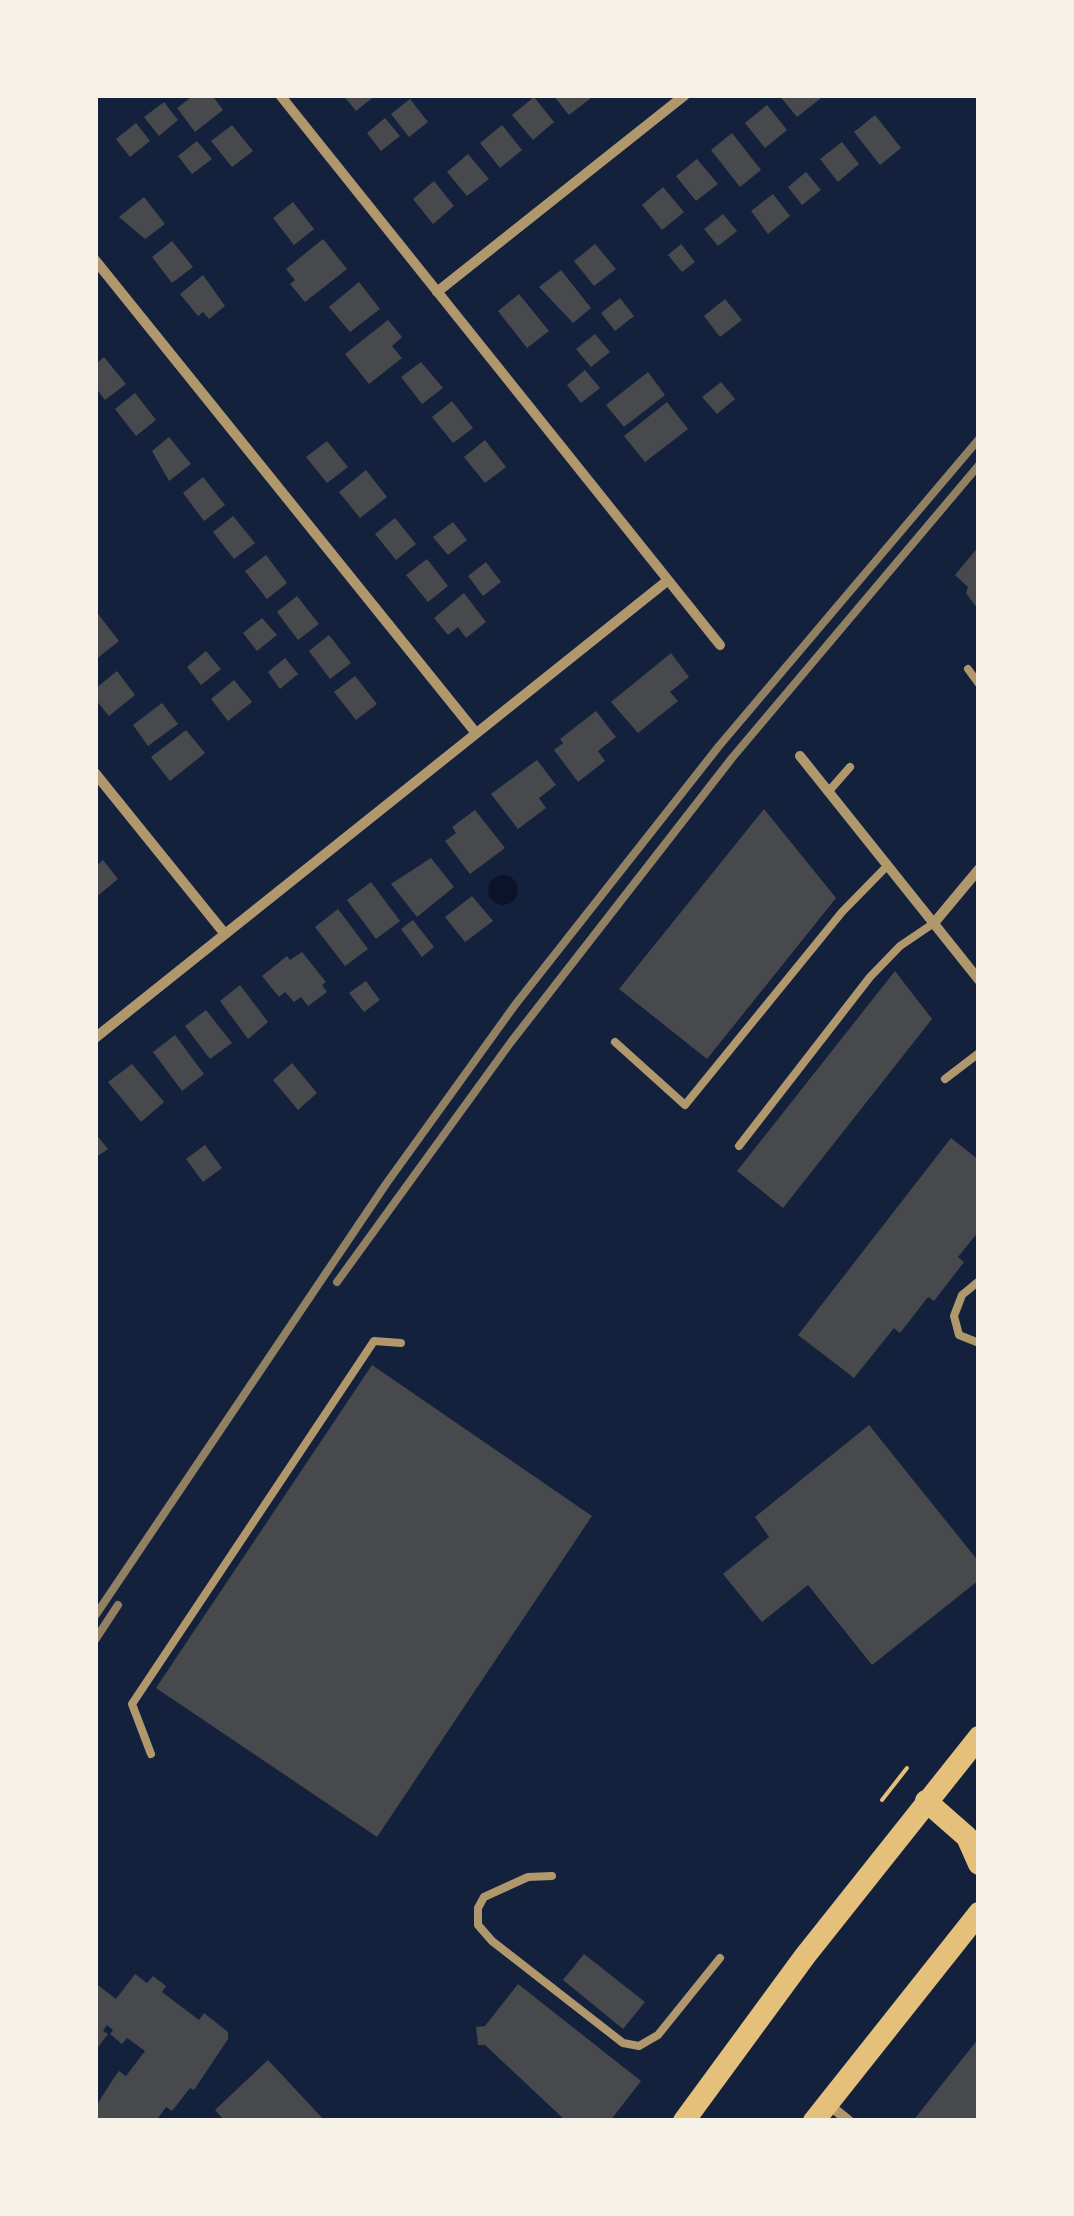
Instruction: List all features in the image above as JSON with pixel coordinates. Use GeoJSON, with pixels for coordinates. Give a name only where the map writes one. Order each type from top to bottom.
{"type":"FeatureCollection","features":[{"type":"Feature","properties":{"kind":"main road"},"geometry":{"type":"LineString","coordinates":[[684,2121],[805,1956],[979,1737]]}},
{"type":"Feature","properties":{"kind":"main road"},"geometry":{"type":"LineString","coordinates":[[926,1802],[967,1838],[979,1864]]}},
{"type":"Feature","properties":{"kind":"main road"},"geometry":{"type":"LineString","coordinates":[[820,2112],[979,1914]]}},
{"type":"Feature","properties":{"kind":"street"},"geometry":{"type":"LineString","coordinates":[[280,95],[720,645]]}},
{"type":"Feature","properties":{"kind":"street"},"geometry":{"type":"LineString","coordinates":[[437,292],[685,95]]}},
{"type":"Feature","properties":{"kind":"street"},"geometry":{"type":"LineString","coordinates":[[95,260],[476,733]]}},
{"type":"Feature","properties":{"kind":"street"},"geometry":{"type":"LineString","coordinates":[[95,1038],[668,581]]}},
{"type":"Feature","properties":{"kind":"street"},"geometry":{"type":"LineString","coordinates":[[800,756],[979,980]]}},
{"type":"Feature","properties":{"kind":"street"},"geometry":{"type":"LineString","coordinates":[[95,773],[224,934]]}},
{"type":"Feature","properties":{"kind":"street"},"geometry":{"type":"LineString","coordinates":[[934,923],[979,869]]}},
{"type":"Feature","properties":{"kind":"street"},"geometry":{"type":"LineString","coordinates":[[820,2112],[850,2121]]}},
{"type":"Feature","properties":{"kind":"lane"},"geometry":{"type":"LineString","coordinates":[[968,669],[979,684]]}},
{"type":"Feature","properties":{"kind":"lane"},"geometry":{"type":"LineString","coordinates":[[829,792],[850,766]]}},
{"type":"Feature","properties":{"kind":"lane"},"geometry":{"type":"LineString","coordinates":[[615,1042],[684,1106],[842,912],[888,865]]}},
{"type":"Feature","properties":{"kind":"lane"},"geometry":{"type":"LineString","coordinates":[[739,1146],[870,976],[900,946],[934,923]]}},
{"type":"Feature","properties":{"kind":"lane"},"geometry":{"type":"LineString","coordinates":[[945,1078],[979,1054]]}},
{"type":"Feature","properties":{"kind":"lane"},"geometry":{"type":"LineString","coordinates":[[979,1281],[962,1295],[954,1316],[959,1335],[979,1343]]}},
{"type":"Feature","properties":{"kind":"lane"},"geometry":{"type":"LineString","coordinates":[[151,1754],[132,1704],[374,1341],[401,1344]]}},
{"type":"Feature","properties":{"kind":"lane"},"geometry":{"type":"LineString","coordinates":[[552,1876],[528,1876],[484,1897],[478,1908],[478,1924],[492,1941],[623,2043],[639,2046],[658,2035],[720,1958]]}},
{"type":"Feature","properties":{"kind":"path"},"geometry":{"type":"LineString","coordinates":[[882,1800],[907,1768]]}},
{"type":"Feature","properties":{"kind":"water"},"geometry":{"type":"Polygon","coordinates":[[[503,875],[517,884],[518,890],[509,904],[503,905],[489,896],[488,890],[497,876],[503,875]]]}},
{"type":"Feature","properties":{"kind":"building"},"geometry":{"type":"Polygon","coordinates":[[[194,95],[212,95],[223,110],[195,132],[177,108],[194,95]]]}},
{"type":"Feature","properties":{"kind":"building"},"geometry":{"type":"Polygon","coordinates":[[[343,95],[376,95],[356,111],[343,95]]]}},
{"type":"Feature","properties":{"kind":"building"},"geometry":{"type":"Polygon","coordinates":[[[553,95],[589,95],[591,98],[569,115],[553,95]]]}},
{"type":"Feature","properties":{"kind":"building"},"geometry":{"type":"Polygon","coordinates":[[[779,95],[819,95],[821,98],[797,117],[779,95]]]}},
{"type":"Feature","properties":{"kind":"building"},"geometry":{"type":"Polygon","coordinates":[[[534,97],[554,122],[533,140],[512,115],[534,97]]]}},
{"type":"Feature","properties":{"kind":"building"},"geometry":{"type":"Polygon","coordinates":[[[410,99],[428,122],[409,137],[391,114],[410,99]]]}},
{"type":"Feature","properties":{"kind":"building"},"geometry":{"type":"Polygon","coordinates":[[[164,102],[178,120],[159,136],[144,117],[164,102]]]}},
{"type":"Feature","properties":{"kind":"building"},"geometry":{"type":"Polygon","coordinates":[[[767,105],[787,130],[765,148],[745,123],[767,105]]]}},
{"type":"Feature","properties":{"kind":"building"},"geometry":{"type":"Polygon","coordinates":[[[875,115],[901,148],[880,165],[854,132],[875,115]]]}},
{"type":"Feature","properties":{"kind":"building"},"geometry":{"type":"Polygon","coordinates":[[[385,118],[400,136],[381,151],[367,133],[385,118]]]}},
{"type":"Feature","properties":{"kind":"building"},"geometry":{"type":"Polygon","coordinates":[[[136,123],[150,141],[130,157],[116,139],[136,123]]]}},
{"type":"Feature","properties":{"kind":"building"},"geometry":{"type":"Polygon","coordinates":[[[232,125],[253,151],[232,167],[211,141],[232,125]]]}},
{"type":"Feature","properties":{"kind":"building"},"geometry":{"type":"Polygon","coordinates":[[[502,125],[522,150],[500,168],[480,143],[502,125]]]}},
{"type":"Feature","properties":{"kind":"building"},"geometry":{"type":"Polygon","coordinates":[[[732,133],[761,170],[740,187],[711,150],[732,133]]]}},
{"type":"Feature","properties":{"kind":"building"},"geometry":{"type":"Polygon","coordinates":[[[197,141],[212,159],[192,174],[178,156],[197,141]]]}},
{"type":"Feature","properties":{"kind":"building"},"geometry":{"type":"Polygon","coordinates":[[[842,142],[859,164],[838,182],[820,159],[842,142]]]}},
{"type":"Feature","properties":{"kind":"building"},"geometry":{"type":"Polygon","coordinates":[[[468,154],[489,179],[467,196],[447,172],[468,154]]]}},
{"type":"Feature","properties":{"kind":"building"},"geometry":{"type":"Polygon","coordinates":[[[697,159],[718,184],[696,201],[676,176],[697,159]]]}},
{"type":"Feature","properties":{"kind":"building"},"geometry":{"type":"Polygon","coordinates":[[[806,172],[821,190],[802,205],[788,187],[806,172]]]}},
{"type":"Feature","properties":{"kind":"building"},"geometry":{"type":"Polygon","coordinates":[[[434,181],[454,206],[433,224],[413,199],[434,181]]]}},
{"type":"Feature","properties":{"kind":"building"},"geometry":{"type":"Polygon","coordinates":[[[663,187],[684,212],[662,230],[642,205],[663,187]]]}},
{"type":"Feature","properties":{"kind":"building"},"geometry":{"type":"Polygon","coordinates":[[[773,194],[790,216],[768,234],[751,211],[773,194]]]}},
{"type":"Feature","properties":{"kind":"building"},"geometry":{"type":"Polygon","coordinates":[[[144,197],[165,224],[145,239],[119,217],[144,197]]]}},
{"type":"Feature","properties":{"kind":"building"},"geometry":{"type":"Polygon","coordinates":[[[293,202],[314,229],[294,245],[273,218],[293,202]]]}},
{"type":"Feature","properties":{"kind":"building"},"geometry":{"type":"Polygon","coordinates":[[[723,214],[737,231],[718,246],[704,229],[723,214]]]}},
{"type":"Feature","properties":{"kind":"building"},"geometry":{"type":"Polygon","coordinates":[[[323,239],[347,269],[305,302],[290,284],[295,280],[286,269],[323,239]]]}},
{"type":"Feature","properties":{"kind":"building"},"geometry":{"type":"Polygon","coordinates":[[[172,241],[193,267],[172,283],[152,257],[172,241]]]}},
{"type":"Feature","properties":{"kind":"building"},"geometry":{"type":"Polygon","coordinates":[[[595,244],[616,269],[594,286],[574,261],[595,244]]]}},
{"type":"Feature","properties":{"kind":"building"},"geometry":{"type":"Polygon","coordinates":[[[681,244],[695,262],[682,272],[668,255],[681,244]]]}},
{"type":"Feature","properties":{"kind":"building"},"geometry":{"type":"Polygon","coordinates":[[[561,270],[591,308],[573,323],[539,287],[561,270]]]}},
{"type":"Feature","properties":{"kind":"building"},"geometry":{"type":"Polygon","coordinates":[[[203,275],[225,306],[209,319],[203,312],[198,316],[180,294],[203,275]]]}},
{"type":"Feature","properties":{"kind":"building"},"geometry":{"type":"Polygon","coordinates":[[[359,282],[380,309],[350,332],[329,307],[359,282]]]}},
{"type":"Feature","properties":{"kind":"building"},"geometry":{"type":"Polygon","coordinates":[[[519,294],[549,331],[527,348],[498,311],[519,294]]]}},
{"type":"Feature","properties":{"kind":"building"},"geometry":{"type":"Polygon","coordinates":[[[620,298],[634,316],[615,331],[601,313],[620,298]]]}},
{"type":"Feature","properties":{"kind":"building"},"geometry":{"type":"Polygon","coordinates":[[[725,299],[742,320],[720,337],[704,316],[725,299]]]}},
{"type":"Feature","properties":{"kind":"building"},"geometry":{"type":"Polygon","coordinates":[[[388,320],[402,337],[392,346],[402,358],[369,384],[345,354],[388,320]]]}},
{"type":"Feature","properties":{"kind":"building"},"geometry":{"type":"Polygon","coordinates":[[[595,334],[610,352],[591,367],[576,349],[595,334]]]}},
{"type":"Feature","properties":{"kind":"building"},"geometry":{"type":"Polygon","coordinates":[[[104,357],[126,384],[105,400],[95,387],[95,365],[104,357]]]}},
{"type":"Feature","properties":{"kind":"building"},"geometry":{"type":"Polygon","coordinates":[[[421,362],[443,388],[422,404],[401,377],[421,362]]]}},
{"type":"Feature","properties":{"kind":"building"},"geometry":{"type":"Polygon","coordinates":[[[585,370],[600,388],[581,403],[567,385],[585,370]]]}},
{"type":"Feature","properties":{"kind":"building"},"geometry":{"type":"Polygon","coordinates":[[[648,372],[665,395],[624,427],[606,405],[648,372]]]}},
{"type":"Feature","properties":{"kind":"building"},"geometry":{"type":"Polygon","coordinates":[[[721,382],[735,399],[717,414],[702,397],[721,382]]]}},
{"type":"Feature","properties":{"kind":"building"},"geometry":{"type":"Polygon","coordinates":[[[135,393],[156,420],[136,436],[115,409],[135,393]]]}},
{"type":"Feature","properties":{"kind":"building"},"geometry":{"type":"Polygon","coordinates":[[[452,401],[473,428],[453,443],[432,417],[452,401]]]}},
{"type":"Feature","properties":{"kind":"building"},"geometry":{"type":"Polygon","coordinates":[[[667,402],[688,429],[645,462],[624,436],[667,402]]]}},
{"type":"Feature","properties":{"kind":"building"},"geometry":{"type":"Polygon","coordinates":[[[169,437],[191,464],[169,481],[152,451],[169,437]]]}},
{"type":"Feature","properties":{"kind":"building"},"geometry":{"type":"Polygon","coordinates":[[[485,440],[506,467],[485,483],[464,457],[485,440]]]}},
{"type":"Feature","properties":{"kind":"building"},"geometry":{"type":"Polygon","coordinates":[[[327,441],[348,467],[327,483],[306,457],[327,441]]]}},
{"type":"Feature","properties":{"kind":"building"},"geometry":{"type":"Polygon","coordinates":[[[366,470],[387,497],[360,518],[339,492],[366,470]]]}},
{"type":"Feature","properties":{"kind":"building"},"geometry":{"type":"Polygon","coordinates":[[[203,477],[225,505],[204,521],[183,493],[203,477]]]}},
{"type":"Feature","properties":{"kind":"building"},"geometry":{"type":"Polygon","coordinates":[[[233,516],[255,543],[234,559],[213,532],[233,516]]]}},
{"type":"Feature","properties":{"kind":"building"},"geometry":{"type":"Polygon","coordinates":[[[395,518],[416,544],[396,560],[375,534],[395,518]]]}},
{"type":"Feature","properties":{"kind":"building"},"geometry":{"type":"Polygon","coordinates":[[[453,522],[467,540],[448,555],[433,537],[453,522]]]}},
{"type":"Feature","properties":{"kind":"building"},"geometry":{"type":"Polygon","coordinates":[[[979,546],[977,608],[966,593],[968,587],[955,575],[979,546]]]}},
{"type":"Feature","properties":{"kind":"building"},"geometry":{"type":"Polygon","coordinates":[[[266,555],[287,583],[267,599],[245,571],[266,555]]]}},
{"type":"Feature","properties":{"kind":"building"},"geometry":{"type":"Polygon","coordinates":[[[427,559],[448,586],[428,602],[406,575],[427,559]]]}},
{"type":"Feature","properties":{"kind":"building"},"geometry":{"type":"Polygon","coordinates":[[[486,562],[501,582],[483,596],[468,576],[486,562]]]}},
{"type":"Feature","properties":{"kind":"building"},"geometry":{"type":"Polygon","coordinates":[[[464,593],[486,622],[466,638],[458,627],[448,635],[434,618],[464,593]]]}},
{"type":"Feature","properties":{"kind":"building"},"geometry":{"type":"Polygon","coordinates":[[[297,596],[319,624],[298,640],[277,612],[297,596]]]}},
{"type":"Feature","properties":{"kind":"building"},"geometry":{"type":"Polygon","coordinates":[[[95,610],[119,641],[95,660],[95,610]]]}},
{"type":"Feature","properties":{"kind":"building"},"geometry":{"type":"Polygon","coordinates":[[[262,618],[277,635],[257,651],[243,633],[262,618]]]}},
{"type":"Feature","properties":{"kind":"building"},"geometry":{"type":"Polygon","coordinates":[[[329,635],[351,663],[330,679],[309,651],[329,635]]]}},
{"type":"Feature","properties":{"kind":"building"},"geometry":{"type":"Polygon","coordinates":[[[206,651],[221,669],[201,685],[187,667],[206,651]]]}},
{"type":"Feature","properties":{"kind":"building"},"geometry":{"type":"Polygon","coordinates":[[[671,653],[689,677],[670,692],[678,701],[638,733],[611,702],[671,653]]]}},
{"type":"Feature","properties":{"kind":"building"},"geometry":{"type":"Polygon","coordinates":[[[285,658],[298,674],[280,689],[268,672],[285,658]]]}},
{"type":"Feature","properties":{"kind":"building"},"geometry":{"type":"Polygon","coordinates":[[[117,671],[135,695],[109,716],[95,699],[95,689],[117,671]]]}},
{"type":"Feature","properties":{"kind":"building"},"geometry":{"type":"Polygon","coordinates":[[[355,676],[377,704],[356,720],[334,692],[355,676]]]}},
{"type":"Feature","properties":{"kind":"building"},"geometry":{"type":"Polygon","coordinates":[[[234,680],[252,702],[228,721],[211,699],[234,680]]]}},
{"type":"Feature","properties":{"kind":"building"},"geometry":{"type":"Polygon","coordinates":[[[162,703],[178,724],[148,746],[133,725],[162,703]]]}},
{"type":"Feature","properties":{"kind":"building"},"geometry":{"type":"Polygon","coordinates":[[[596,711],[616,737],[598,751],[605,761],[578,782],[554,750],[563,743],[560,739],[596,711]]]}},
{"type":"Feature","properties":{"kind":"building"},"geometry":{"type":"Polygon","coordinates":[[[186,730],[205,753],[170,781],[151,757],[186,730]]]}},
{"type":"Feature","properties":{"kind":"building"},"geometry":{"type":"Polygon","coordinates":[[[537,760],[556,785],[539,798],[546,808],[518,829],[491,794],[537,760]]]}},
{"type":"Feature","properties":{"kind":"building"},"geometry":{"type":"Polygon","coordinates":[[[764,809],[836,898],[707,1059],[619,989],[764,809]]]}},
{"type":"Feature","properties":{"kind":"building"},"geometry":{"type":"Polygon","coordinates":[[[475,810],[505,848],[470,874],[445,841],[456,833],[452,827],[475,810]]]}},
{"type":"Feature","properties":{"kind":"building"},"geometry":{"type":"Polygon","coordinates":[[[431,858],[454,887],[417,917],[391,884],[431,858]]]}},
{"type":"Feature","properties":{"kind":"building"},"geometry":{"type":"Polygon","coordinates":[[[103,860],[118,879],[95,898],[95,867],[103,860]]]}},
{"type":"Feature","properties":{"kind":"building"},"geometry":{"type":"Polygon","coordinates":[[[371,882],[400,921],[376,939],[347,900],[371,882]]]}},
{"type":"Feature","properties":{"kind":"building"},"geometry":{"type":"Polygon","coordinates":[[[472,896],[493,921],[465,942],[445,917],[472,896]]]}},
{"type":"Feature","properties":{"kind":"building"},"geometry":{"type":"Polygon","coordinates":[[[338,909],[368,949],[345,966],[315,927],[338,909]]]}},
{"type":"Feature","properties":{"kind":"building"},"geometry":{"type":"Polygon","coordinates":[[[413,920],[434,947],[422,957],[401,929],[413,920]]]}},
{"type":"Feature","properties":{"kind":"building"},"geometry":{"type":"Polygon","coordinates":[[[302,952],[326,982],[322,985],[327,992],[308,1006],[301,997],[294,1002],[285,992],[279,997],[262,976],[287,956],[290,960],[302,952]]]}},
{"type":"Feature","properties":{"kind":"building"},"geometry":{"type":"Polygon","coordinates":[[[895,971],[932,1019],[783,1208],[737,1171],[895,971]]]}},
{"type":"Feature","properties":{"kind":"building"},"geometry":{"type":"Polygon","coordinates":[[[366,981],[380,1000],[364,1012],[349,993],[366,981]]]}},
{"type":"Feature","properties":{"kind":"building"},"geometry":{"type":"Polygon","coordinates":[[[240,985],[268,1022],[248,1039],[220,1001],[240,985]]]}},
{"type":"Feature","properties":{"kind":"building"},"geometry":{"type":"Polygon","coordinates":[[[206,1010],[232,1043],[210,1059],[185,1026],[206,1010]]]}},
{"type":"Feature","properties":{"kind":"building"},"geometry":{"type":"Polygon","coordinates":[[[175,1035],[204,1074],[182,1091],[153,1052],[175,1035]]]}},
{"type":"Feature","properties":{"kind":"building"},"geometry":{"type":"Polygon","coordinates":[[[292,1063],[317,1093],[298,1110],[273,1080],[292,1063]]]}},
{"type":"Feature","properties":{"kind":"building"},"geometry":{"type":"Polygon","coordinates":[[[132,1064],[164,1102],[141,1122],[108,1082],[132,1064]]]}},
{"type":"Feature","properties":{"kind":"building"},"geometry":{"type":"Polygon","coordinates":[[[95,1133],[108,1149],[95,1158],[95,1133]]]}},
{"type":"Feature","properties":{"kind":"building"},"geometry":{"type":"Polygon","coordinates":[[[951,1138],[979,1160],[979,1231],[958,1257],[964,1262],[934,1301],[928,1297],[900,1333],[894,1328],[854,1378],[798,1335],[951,1138]]]}},
{"type":"Feature","properties":{"kind":"building"},"geometry":{"type":"Polygon","coordinates":[[[205,1145],[222,1168],[203,1182],[186,1159],[205,1145]]]}},
{"type":"Feature","properties":{"kind":"building"},"geometry":{"type":"Polygon","coordinates":[[[372,1365],[592,1516],[377,1837],[156,1688],[372,1365]]]}},
{"type":"Feature","properties":{"kind":"building"},"geometry":{"type":"Polygon","coordinates":[[[869,1425],[979,1562],[979,1580],[872,1665],[808,1585],[762,1622],[723,1574],[769,1537],[755,1517],[869,1425]]]}},
{"type":"Feature","properties":{"kind":"building"},"geometry":{"type":"Polygon","coordinates":[[[584,1954],[645,2002],[623,2029],[563,1980],[584,1954]]]}},
{"type":"Feature","properties":{"kind":"building"},"geometry":{"type":"Polygon","coordinates":[[[135,1974],[147,1983],[153,1976],[166,1986],[162,1992],[199,2020],[204,2013],[228,2032],[228,2039],[194,2090],[190,2088],[172,2111],[166,2107],[156,2121],[95,2121],[95,2108],[113,2079],[119,2071],[126,2076],[145,2051],[127,2038],[122,2044],[110,2034],[113,2030],[107,2025],[103,2031],[108,2034],[95,2051],[95,1983],[116,1999],[135,1974]]]}},
{"type":"Feature","properties":{"kind":"building"},"geometry":{"type":"Polygon","coordinates":[[[518,1984],[641,2081],[610,2121],[566,2121],[485,2045],[478,2045],[476,2027],[485,2026],[518,1984]]]}},
{"type":"Feature","properties":{"kind":"building"},"geometry":{"type":"Polygon","coordinates":[[[979,2038],[979,2121],[913,2121],[935,2093],[979,2038]]]}},
{"type":"Feature","properties":{"kind":"building"},"geometry":{"type":"Polygon","coordinates":[[[268,2060],[325,2121],[225,2121],[215,2110],[268,2060]]]}},
{"type":"Feature","properties":{"kind":"railway"},"geometry":{"type":"LineString","coordinates":[[95,1616],[386,1184],[515,1005],[719,746],[979,439]]}},
{"type":"Feature","properties":{"kind":"railway"},"geometry":{"type":"LineString","coordinates":[[337,1282],[511,1042],[732,758],[979,465]]}},
{"type":"Feature","properties":{"kind":"railway"},"geometry":{"type":"LineString","coordinates":[[95,1640],[118,1605]]}}]}
